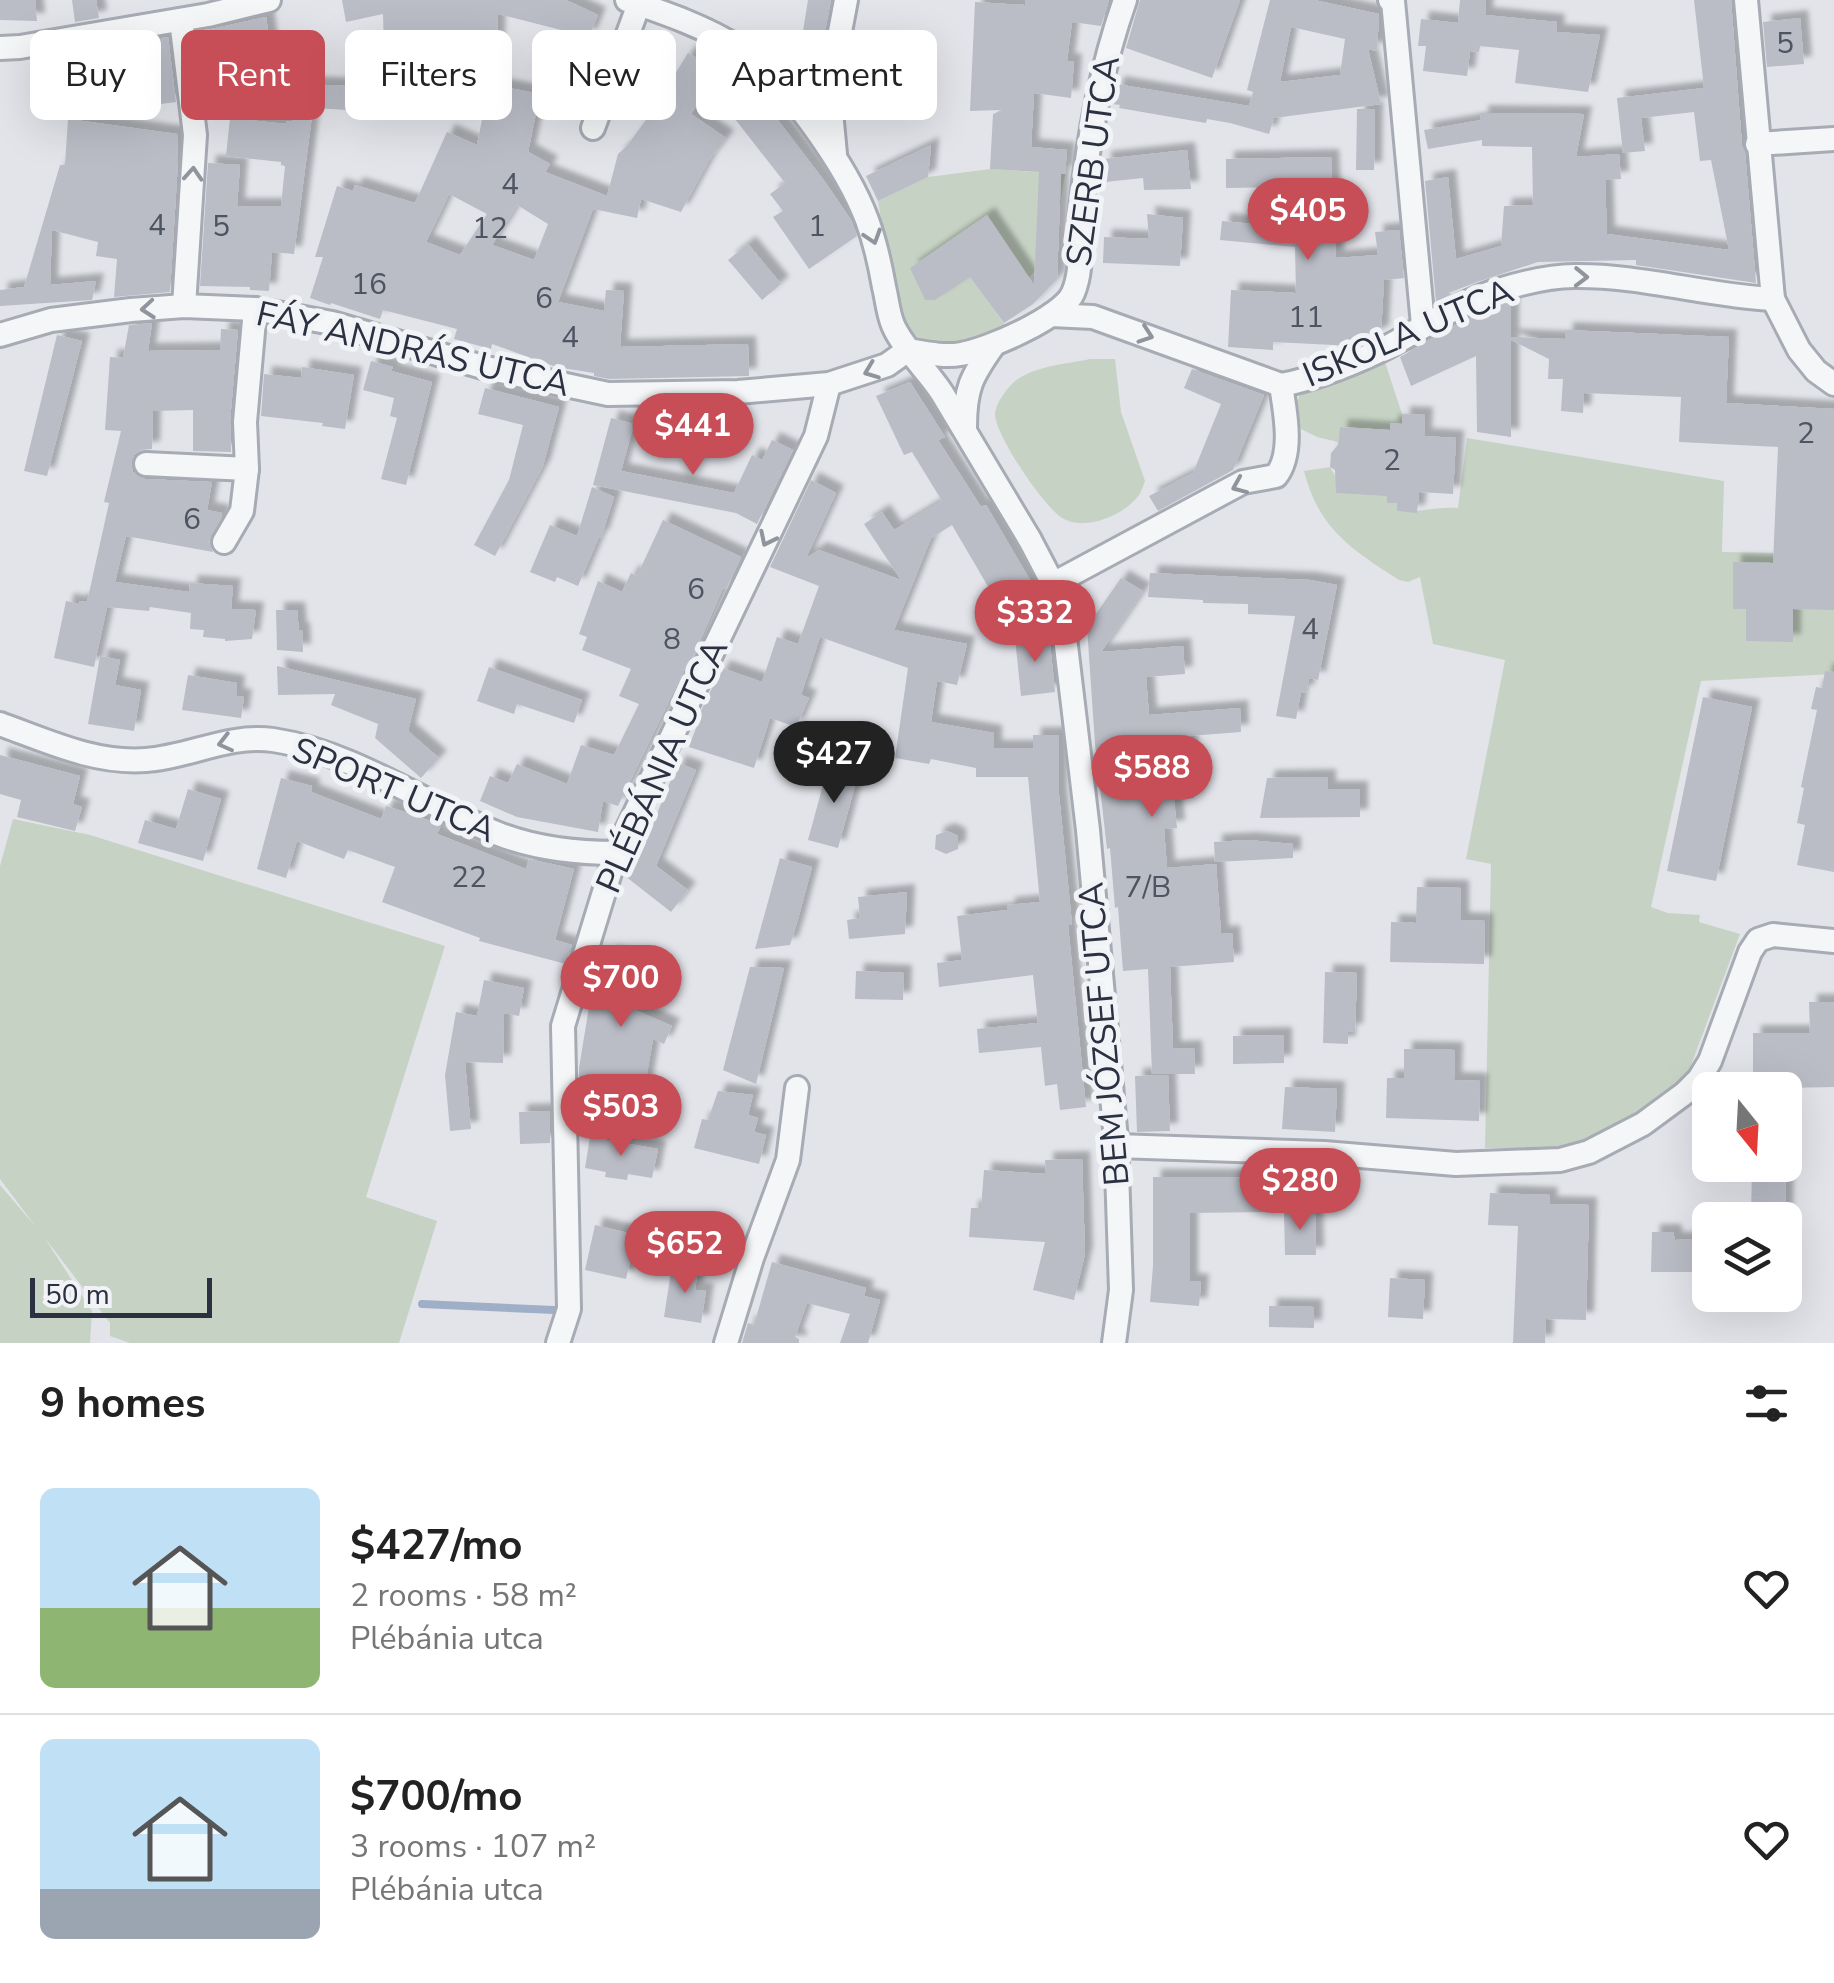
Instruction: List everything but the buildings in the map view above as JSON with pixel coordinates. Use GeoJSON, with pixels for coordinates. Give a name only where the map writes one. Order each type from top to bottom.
{"type":"FeatureCollection","features":[{"type":"Feature","properties":{"kind":"street"},"geometry":{"type":"LineString","coordinates":[[0,48],[181,20],[269,0]]}},
{"type":"Feature","properties":{"kind":"street"},"geometry":{"type":"LineString","coordinates":[[835,158],[829,90],[846,0]]}},
{"type":"Feature","properties":{"kind":"street","name":"SZERB UTCA"},"geometry":{"type":"LineString","coordinates":[[1051,315],[1072,297],[1080,270],[1080,214],[1089,142],[1110,41],[1124,0]]}},
{"type":"Feature","properties":{"kind":"street"},"geometry":{"type":"LineString","coordinates":[[1390,0],[1423,325]]}},
{"type":"Feature","properties":{"kind":"street"},"geometry":{"type":"LineString","coordinates":[[1746,0],[1773,298],[1799,350],[1816,371],[1834,384]]}},
{"type":"Feature","properties":{"kind":"street"},"geometry":{"type":"LineString","coordinates":[[592,128],[633,2]]}},
{"type":"Feature","properties":{"kind":"street","name":"BEM JÓZSEF UTCA"},"geometry":{"type":"LineString","coordinates":[[633,2],[742,50],[772,74],[835,158],[868,222],[892,323],[965,430],[1053,584],[1064,629],[1084,792],[1116,1146],[1120,1290],[1114,1343]]}},
{"type":"Feature","properties":{"kind":"street"},"geometry":{"type":"LineString","coordinates":[[181,20],[195,134],[184,306]]}},
{"type":"Feature","properties":{"kind":"street"},"geometry":{"type":"LineString","coordinates":[[1758,144],[1834,139]]}},
{"type":"Feature","properties":{"kind":"street","name":"ISKOLA UTCA"},"geometry":{"type":"LineString","coordinates":[[1281,385],[1324,373],[1388,346],[1494,291],[1572,275],[1773,298]]}},
{"type":"Feature","properties":{"kind":"street","name":"FÁY ANDRÁS UTCA"},"geometry":{"type":"LineString","coordinates":[[0,335],[52,320],[184,306],[255,308],[332,322],[486,368],[608,394],[738,392],[829,384],[887,364],[908,350]]}},
{"type":"Feature","properties":{"kind":"street"},"geometry":{"type":"LineString","coordinates":[[224,542],[242,511],[255,308]]}},
{"type":"Feature","properties":{"kind":"street"},"geometry":{"type":"LineString","coordinates":[[908,350],[959,355],[993,346],[1051,315],[1094,318],[1281,385],[1286,430],[1283,467],[1276,476],[1243,482],[1053,584]]}},
{"type":"Feature","properties":{"kind":"street"},"geometry":{"type":"LineString","coordinates":[[965,430],[965,398],[975,372],[993,346]]}},
{"type":"Feature","properties":{"kind":"street","name":"PLÉBÁNIA UTCA"},"geometry":{"type":"LineString","coordinates":[[558,1343],[569,1309],[563,1026],[616,853],[816,436],[829,384]]}},
{"type":"Feature","properties":{"kind":"street"},"geometry":{"type":"LineString","coordinates":[[146,464],[246,469]]}},
{"type":"Feature","properties":{"kind":"street","name":"SPORT UTCA"},"geometry":{"type":"LineString","coordinates":[[0,724],[77,752],[119,761],[168,757],[240,738],[272,740],[349,763],[498,834],[529,844],[616,853]]}},
{"type":"Feature","properties":{"kind":"street"},"geometry":{"type":"LineString","coordinates":[[1116,1146],[1324,1153],[1456,1164],[1560,1160],[1589,1152],[1642,1124],[1699,1079],[1710,1061],[1750,952],[1758,940],[1785,935],[1834,941]]}},
{"type":"Feature","properties":{"kind":"street"},"geometry":{"type":"LineString","coordinates":[[726,1343],[788,1160],[797,1088]]}},
{"type":"Feature","properties":{"kind":"green space"},"geometry":{"type":"Polygon","coordinates":[[[990,169],[1065,174],[1060,205],[1039,204],[1035,271],[1022,285],[988,301],[1005,325],[952,342],[921,339],[909,331],[898,307],[878,201],[928,177],[990,169]]]}},
{"type":"Feature","properties":{"kind":"green space"},"geometry":{"type":"Polygon","coordinates":[[[1090,359],[1115,359],[1121,412],[1145,481],[1133,502],[1115,515],[1082,523],[1062,518],[1044,500],[1011,453],[995,414],[1005,392],[1023,376],[1090,359]]]}},
{"type":"Feature","properties":{"kind":"green space"},"geometry":{"type":"Polygon","coordinates":[[[1384,359],[1402,424],[1391,423],[1390,430],[1341,427],[1338,442],[1295,426],[1302,390],[1384,359]]]}},
{"type":"Feature","properties":{"kind":"green space"},"geometry":{"type":"Polygon","coordinates":[[[1467,438],[1724,481],[1722,552],[1834,554],[1834,674],[1701,681],[1651,907],[1668,913],[1700,915],[1699,922],[1740,934],[1690,1068],[1655,1106],[1592,1139],[1558,1148],[1485,1148],[1491,864],[1466,859],[1505,660],[1433,644],[1420,577],[1408,582],[1399,580],[1339,536],[1318,508],[1304,471],[1330,467],[1336,477],[1387,496],[1387,503],[1397,503],[1398,511],[1458,508],[1467,438]]]}},
{"type":"Feature","properties":{"kind":"green space"},"geometry":{"type":"Polygon","coordinates":[[[13,819],[90,835],[445,946],[366,1197],[437,1221],[399,1343],[130,1343],[110,1336],[110,1323],[44,1237],[92,1311],[90,1343],[0,1343],[0,1185],[36,1227],[0,1179],[0,866],[13,819]]]}},
{"type":"Feature","properties":{"kind":"waterway"},"geometry":{"type":"LineString","coordinates":[[422,1304],[554,1310]]}}]}
